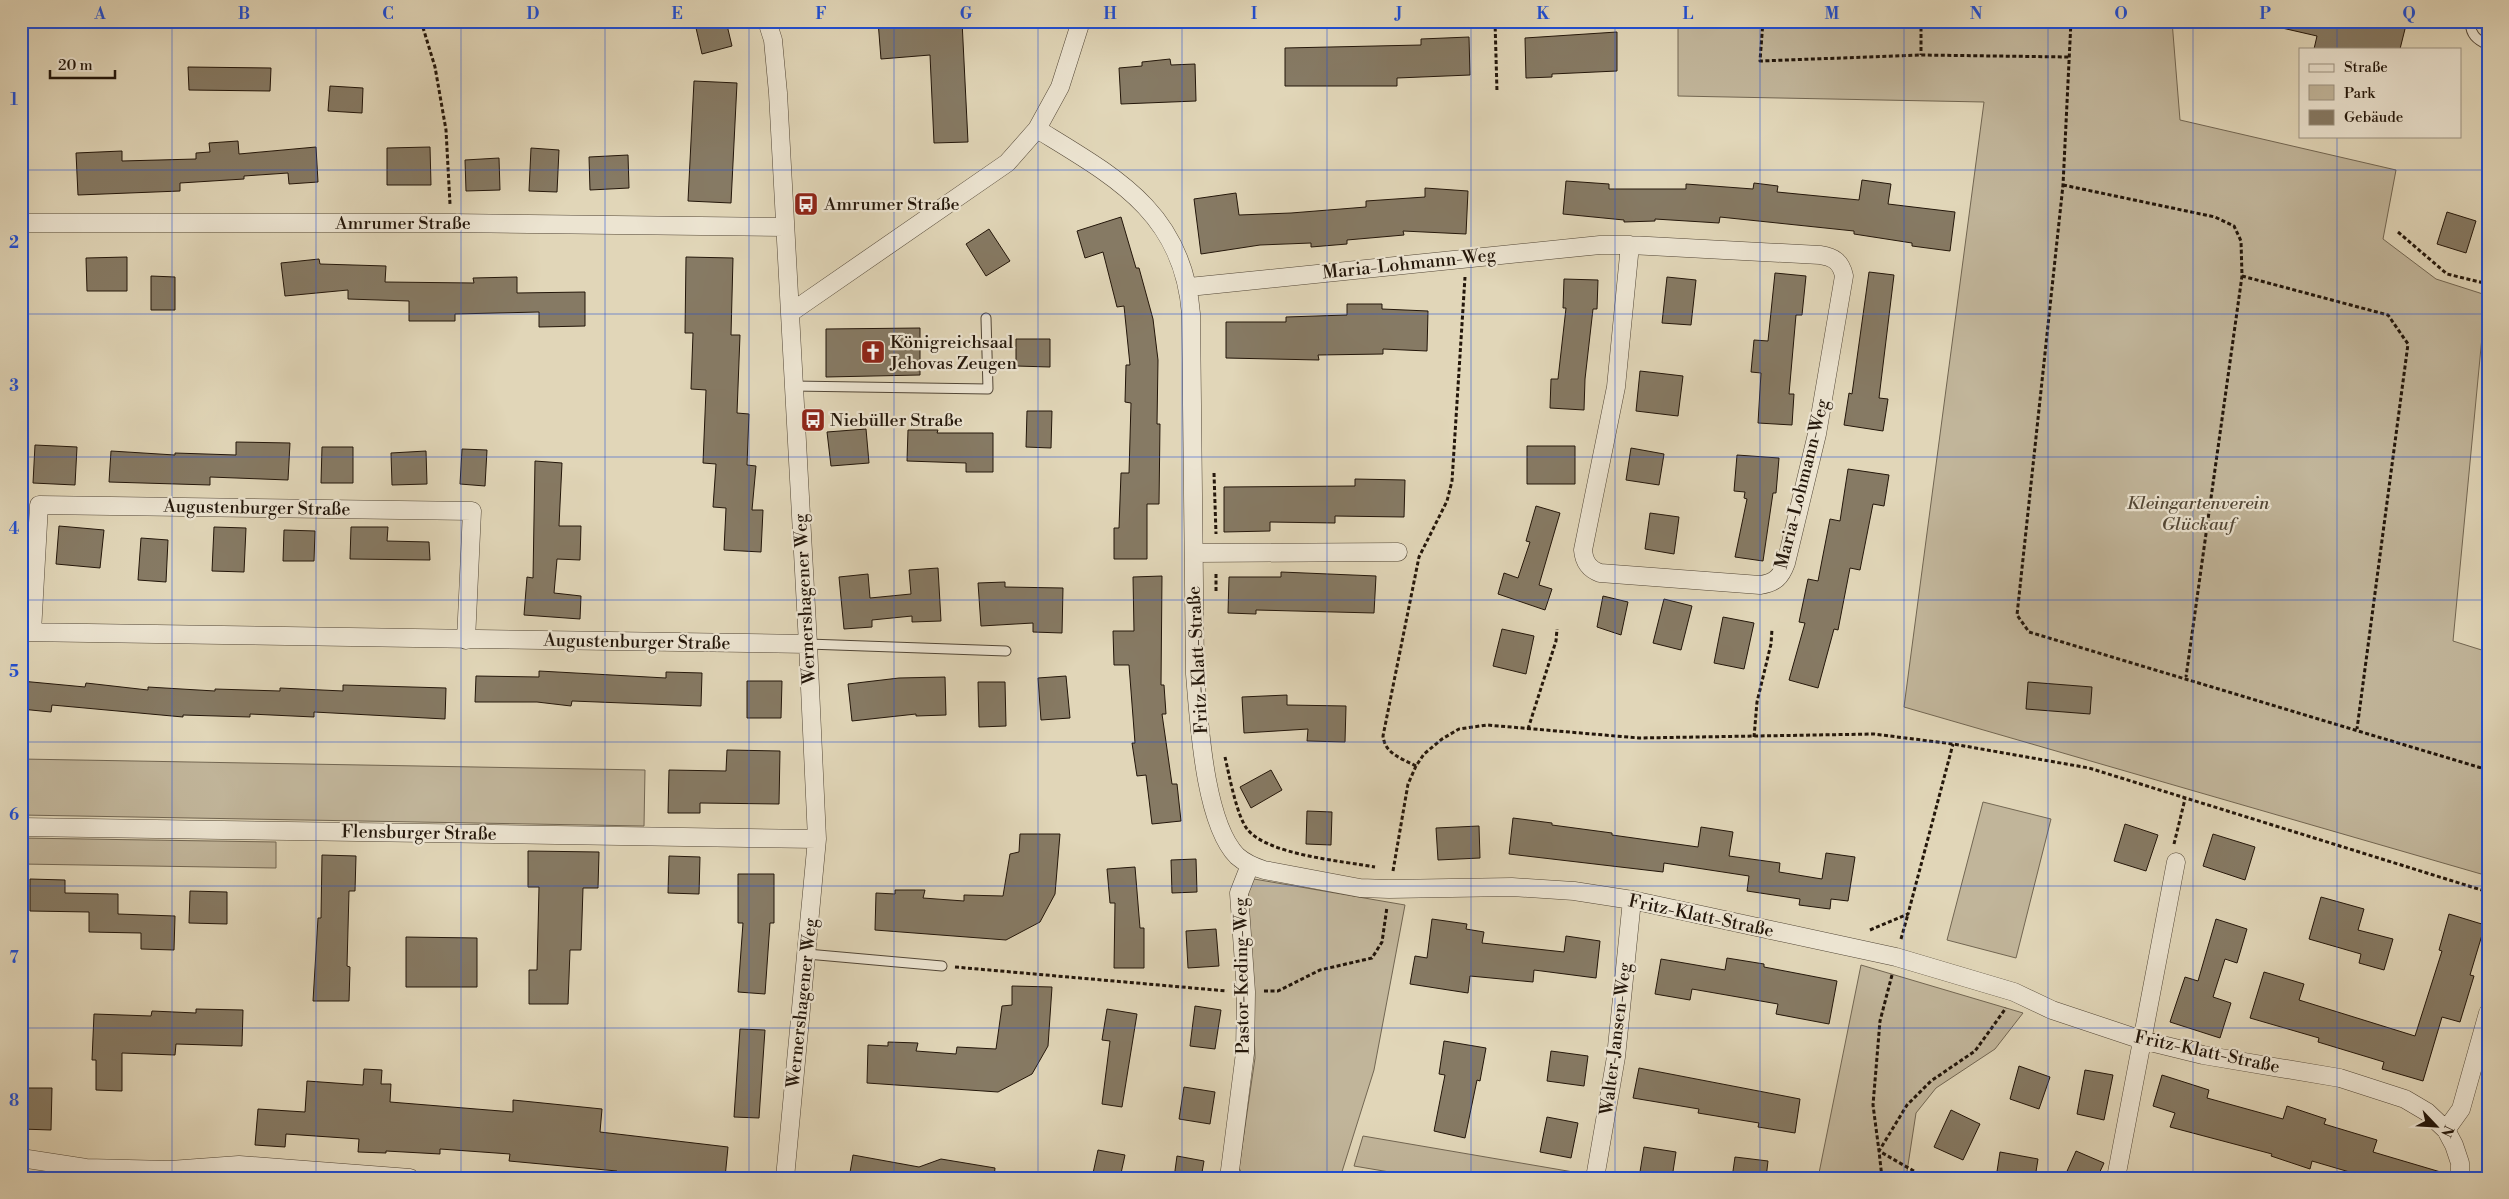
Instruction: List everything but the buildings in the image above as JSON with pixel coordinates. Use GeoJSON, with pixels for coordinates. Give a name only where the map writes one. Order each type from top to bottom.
{"type":"FeatureCollection","features":[{"type":"Feature","properties":{"kind":"street","name":"Wernershagener Weg"},"geometry":{"type":"LineString","coordinates":[[767,21],[773,40],[778,93],[817,839],[785,1178]]}},
{"type":"Feature","properties":{"kind":"street"},"geometry":{"type":"LineString","coordinates":[[790,313],[1007,163],[1037,129],[1060,87],[1081,21]]}},
{"type":"Feature","properties":{"kind":"street","name":"Fritz-Klatt-Straße"},"geometry":{"type":"LineString","coordinates":[[1037,129],[1112,175],[1129,189],[1150,212],[1171,242],[1189,287],[1195,674],[1204,756],[1220,827],[1233,850],[1250,865],[1264,870],[1360,888],[1512,887],[1574,891],[1632,900],[1836,946],[1896,957],[2014,992],[2052,1010],[2142,1040],[2203,1054],[2340,1078],[2405,1099],[2427,1112],[2446,1130],[2460,1163],[2460,1178]]}},
{"type":"Feature","properties":{"kind":"street","name":"Amrumer Straße"},"geometry":{"type":"LineString","coordinates":[[21,223],[451,222],[784,227]]}},
{"type":"Feature","properties":{"kind":"street","name":"Maria-Lohmann-Weg"},"geometry":{"type":"LineString","coordinates":[[1189,287],[1600,245],[1630,245],[1820,255],[1836,260],[1842,267],[1844,276],[1817,434],[1786,563],[1777,579],[1769,584],[1600,573],[1590,567],[1584,557],[1583,550],[1616,387],[1630,245]]}},
{"type":"Feature","properties":{"kind":"street","name":"Augustenburger Straße"},"geometry":{"type":"LineString","coordinates":[[466,640],[472,511],[39,505],[27,632],[466,640],[808,644]]}},
{"type":"Feature","properties":{"kind":"street"},"geometry":{"type":"LineString","coordinates":[[1194,553],[1398,552]]}},
{"type":"Feature","properties":{"kind":"street","name":"Flensburger Straße"},"geometry":{"type":"LineString","coordinates":[[21,827],[817,839]]}},
{"type":"Feature","properties":{"kind":"street"},"geometry":{"type":"LineString","coordinates":[[2116,1178],[2176,862]]}},
{"type":"Feature","properties":{"kind":"street","name":"Pastor-Keding-Weg"},"geometry":{"type":"LineString","coordinates":[[1229,1178],[1245,1053],[1246,992],[1239,894],[1250,865]]}},
{"type":"Feature","properties":{"kind":"street","name":"Walter-Jansen-Weg"},"geometry":{"type":"LineString","coordinates":[[1595,1178],[1616,1056],[1632,900]]}},
{"type":"Feature","properties":{"kind":"street"},"geometry":{"type":"LineString","coordinates":[[2446,1130],[2461,1109],[2488,1013]]}},
{"type":"Feature","properties":{"kind":"street"},"geometry":{"type":"LineString","coordinates":[[21,1158],[86,1168],[170,1170],[239,1165],[410,1178]]}},
{"type":"Feature","properties":{"kind":"lane"},"geometry":{"type":"LineString","coordinates":[[2470,21],[2470,28],[2476,40],[2488,46]]}},
{"type":"Feature","properties":{"kind":"lane"},"geometry":{"type":"LineString","coordinates":[[793,386],[988,389],[986,318]]}},
{"type":"Feature","properties":{"kind":"lane"},"geometry":{"type":"LineString","coordinates":[[808,644],[1006,651]]}},
{"type":"Feature","properties":{"kind":"lane"},"geometry":{"type":"LineString","coordinates":[[807,954],[942,966]]}},
{"type":"Feature","properties":{"kind":"path"},"geometry":{"type":"LineString","coordinates":[[421,21],[435,67],[446,130],[451,222]]}},
{"type":"Feature","properties":{"kind":"path"},"geometry":{"type":"LineString","coordinates":[[1495,21],[1497,92]]}},
{"type":"Feature","properties":{"kind":"path"},"geometry":{"type":"LineString","coordinates":[[1763,21],[1760,61],[1921,55],[2070,57]]}},
{"type":"Feature","properties":{"kind":"path"},"geometry":{"type":"LineString","coordinates":[[1921,21],[1921,55]]}},
{"type":"Feature","properties":{"kind":"path"},"geometry":{"type":"LineString","coordinates":[[2071,21],[2063,185],[2018,615],[2029,632],[2186,677],[2488,770]]}},
{"type":"Feature","properties":{"kind":"path"},"geometry":{"type":"LineString","coordinates":[[2063,185],[2215,217],[2234,226],[2241,241],[2242,276],[2186,677]]}},
{"type":"Feature","properties":{"kind":"path"},"geometry":{"type":"LineString","coordinates":[[2398,232],[2447,274],[2488,284]]}},
{"type":"Feature","properties":{"kind":"path"},"geometry":{"type":"LineString","coordinates":[[1416,766],[1391,753],[1384,746],[1382,736],[1419,558],[1447,501],[1452,481],[1466,259]]}},
{"type":"Feature","properties":{"kind":"path"},"geometry":{"type":"LineString","coordinates":[[2242,276],[2388,315],[2408,344],[2357,729]]}},
{"type":"Feature","properties":{"kind":"path"},"geometry":{"type":"LineString","coordinates":[[1214,465],[1216,600]]}},
{"type":"Feature","properties":{"kind":"path"},"geometry":{"type":"LineString","coordinates":[[1528,729],[1556,641],[1557,629]]}},
{"type":"Feature","properties":{"kind":"path"},"geometry":{"type":"LineString","coordinates":[[1754,737],[1757,702],[1771,644],[1772,629]]}},
{"type":"Feature","properties":{"kind":"path"},"geometry":{"type":"LineString","coordinates":[[942,966],[1246,992],[1278,990],[1320,970],[1372,958],[1382,942],[1389,889],[1408,784],[1416,766],[1442,739],[1459,729],[1486,725],[1639,738],[1874,734],[1953,744],[2089,768],[2488,892]]}},
{"type":"Feature","properties":{"kind":"path"},"geometry":{"type":"LineString","coordinates":[[1882,1178],[1873,1105],[1880,1021],[1953,744]]}},
{"type":"Feature","properties":{"kind":"path"},"geometry":{"type":"LineString","coordinates":[[1223,749],[1236,802],[1247,830],[1275,848],[1393,871]]}},
{"type":"Feature","properties":{"kind":"path"},"geometry":{"type":"LineString","coordinates":[[2176,862],[2173,849],[2185,798]]}},
{"type":"Feature","properties":{"kind":"path"},"geometry":{"type":"LineString","coordinates":[[1836,946],[1908,914]]}},
{"type":"Feature","properties":{"kind":"path"},"geometry":{"type":"LineString","coordinates":[[1879,1151],[1907,1105],[1931,1081],[1975,1051],[2002,1015],[2014,992]]}},
{"type":"Feature","properties":{"kind":"path"},"geometry":{"type":"LineString","coordinates":[[1879,1151],[1926,1178]]}},
{"type":"Feature","properties":{"kind":"green space","name":"Kleingartenverein Glückauf"},"geometry":{"type":"Polygon","coordinates":[[[1678,21],[2172,21],[2180,120],[2396,170],[2383,239],[2436,279],[2486,295],[2453,641],[2488,652],[2488,876],[1904,707],[1984,102],[1678,96],[1678,21]]]}},
{"type":"Feature","properties":{"kind":"green space"},"geometry":{"type":"Polygon","coordinates":[[[21,759],[645,770],[644,826],[21,815],[21,759]]]}},
{"type":"Feature","properties":{"kind":"green space"},"geometry":{"type":"Polygon","coordinates":[[[1983,802],[2051,819],[2016,958],[1947,940],[1983,802]]]}},
{"type":"Feature","properties":{"kind":"green space"},"geometry":{"type":"Polygon","coordinates":[[[21,838],[276,842],[276,868],[21,864],[21,838]]]}},
{"type":"Feature","properties":{"kind":"green space"},"geometry":{"type":"Polygon","coordinates":[[[1254,879],[1405,905],[1374,1070],[1340,1178],[1244,1178],[1239,1168],[1255,1058],[1248,885],[1254,879]]]}},
{"type":"Feature","properties":{"kind":"green space"},"geometry":{"type":"Polygon","coordinates":[[[1861,965],[2023,1013],[1995,1049],[1936,1088],[1916,1113],[1906,1178],[1818,1178],[1861,965]]]}},
{"type":"Feature","properties":{"kind":"green space"},"geometry":{"type":"Polygon","coordinates":[[[1363,1136],[1585,1174],[1585,1178],[1425,1178],[1354,1166],[1363,1136]]]}},
{"type":"Feature","properties":{"kind":"place","name":"Amrumer Straße"},"geometry":{"type":"Point","coordinates":[806,204]}},
{"type":"Feature","properties":{"kind":"place","name":"Königreichsaal Jehovas Zeugen"},"geometry":{"type":"Point","coordinates":[873,352]}},
{"type":"Feature","properties":{"kind":"place","name":"Niebüller Straße"},"geometry":{"type":"Point","coordinates":[813,420]}}]}
